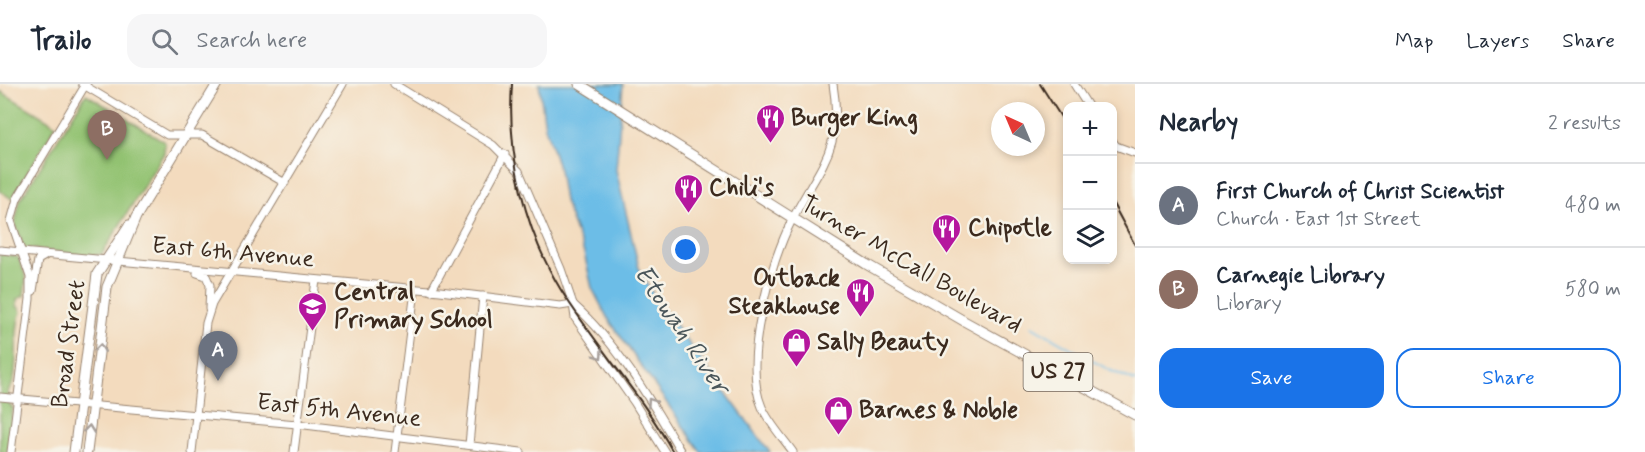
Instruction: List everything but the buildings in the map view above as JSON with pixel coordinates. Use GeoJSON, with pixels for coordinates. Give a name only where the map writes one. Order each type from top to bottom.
{"type":"FeatureCollection","features":[{"type":"Feature","properties":{"kind":"main road","name":"Broad Street"},"geometry":{"type":"LineString","coordinates":[[74,452],[97,274],[136,217],[217,84]]}},
{"type":"Feature","properties":{"kind":"main road","name":"Turner McCall Boulevard"},"geometry":{"type":"LineString","coordinates":[[579,84],[669,142],[964,321],[1135,415]]}},
{"type":"Feature","properties":{"kind":"main road","name":"Broad Street"},"geometry":{"type":"LineString","coordinates":[[87,452],[107,287],[136,217]]}},
{"type":"Feature","properties":{"kind":"street"},"geometry":{"type":"LineString","coordinates":[[209,313],[343,84]]}},
{"type":"Feature","properties":{"kind":"street"},"geometry":{"type":"LineString","coordinates":[[394,84],[505,154],[524,179],[573,304],[575,318],[634,402],[665,452]]}},
{"type":"Feature","properties":{"kind":"street"},"geometry":{"type":"LineString","coordinates":[[793,452],[762,407],[754,368],[771,273],[793,218],[821,172],[835,135],[836,109],[832,84]]}},
{"type":"Feature","properties":{"kind":"street"},"geometry":{"type":"LineString","coordinates":[[1074,84],[1085,102]]}},
{"type":"Feature","properties":{"kind":"street"},"geometry":{"type":"LineString","coordinates":[[11,452],[30,299],[30,277],[11,221],[14,207],[85,85],[167,135],[202,135],[285,183]]}},
{"type":"Feature","properties":{"kind":"street"},"geometry":{"type":"LineString","coordinates":[[1117,146],[1135,153]]}},
{"type":"Feature","properties":{"kind":"street"},"geometry":{"type":"LineString","coordinates":[[431,291],[505,154]]}},
{"type":"Feature","properties":{"kind":"street","name":"East 6th Avenue"},"geometry":{"type":"LineString","coordinates":[[0,250],[483,296],[560,306],[573,304]]}},
{"type":"Feature","properties":{"kind":"street"},"geometry":{"type":"LineString","coordinates":[[30,299],[36,281],[38,260],[47,255]]}},
{"type":"Feature","properties":{"kind":"street"},"geometry":{"type":"LineString","coordinates":[[178,267],[206,276],[210,285],[209,313],[192,452]]}},
{"type":"Feature","properties":{"kind":"street"},"geometry":{"type":"LineString","coordinates":[[294,452],[316,280]]}},
{"type":"Feature","properties":{"kind":"street"},"geometry":{"type":"LineString","coordinates":[[395,452],[415,290]]}},
{"type":"Feature","properties":{"kind":"street"},"geometry":{"type":"LineString","coordinates":[[469,445],[483,296]]}},
{"type":"Feature","properties":{"kind":"street"},"geometry":{"type":"LineString","coordinates":[[573,304],[589,318],[628,369],[681,452]]}},
{"type":"Feature","properties":{"kind":"street","name":"East 5th Avenue"},"geometry":{"type":"LineString","coordinates":[[0,397],[297,424],[521,452]]}},
{"type":"Feature","properties":{"kind":"green space"},"geometry":{"type":"Polygon","coordinates":[[[0,91],[56,125],[12,199],[0,191],[0,91]]]}},
{"type":"Feature","properties":{"kind":"green space"},"geometry":{"type":"Polygon","coordinates":[[[86,94],[162,140],[165,143],[164,153],[102,254],[90,256],[24,248],[15,223],[20,200],[86,94]]]}},
{"type":"Feature","properties":{"kind":"green space"},"geometry":{"type":"Polygon","coordinates":[[[0,254],[18,257],[26,277],[24,296],[17,299],[21,312],[18,320],[14,377],[8,391],[10,406],[13,408],[8,452],[0,452],[0,254]]]}},
{"type":"Feature","properties":{"kind":"water"},"geometry":{"type":"Polygon","coordinates":[[[539,84],[623,84],[616,170],[639,268],[655,298],[770,452],[701,452],[607,317],[592,288],[584,253],[564,201],[559,170],[545,127],[539,84]]]}},
{"type":"Feature","properties":{"kind":"waterway"},"geometry":{"type":"LineString","coordinates":[[1032,326],[1109,370],[1135,381]]}},
{"type":"Feature","properties":{"kind":"railway"},"geometry":{"type":"LineString","coordinates":[[512,84],[512,138],[516,164],[521,191],[537,242],[561,290],[647,410],[673,452]]}},
{"type":"Feature","properties":{"kind":"railway"},"geometry":{"type":"LineString","coordinates":[[1040,84],[1063,120]]}},
{"type":"Feature","properties":{"kind":"railway"},"geometry":{"type":"LineString","coordinates":[[1116,210],[1135,245]]}},
{"type":"Feature","properties":{"kind":"place","name":"Burger King"},"geometry":{"type":"Point","coordinates":[770,144]}},
{"type":"Feature","properties":{"kind":"place","name":"Carnegie Library"},"geometry":{"type":"Point","coordinates":[107,160]}},
{"type":"Feature","properties":{"kind":"place","name":"Chili's"},"geometry":{"type":"Point","coordinates":[688,214]}},
{"type":"Feature","properties":{"kind":"place","name":"Chipotle"},"geometry":{"type":"Point","coordinates":[947,254]}},
{"type":"Feature","properties":{"kind":"place","name":"Outback Steakhouse"},"geometry":{"type":"Point","coordinates":[861,318]}},
{"type":"Feature","properties":{"kind":"place","name":"Central Primary School"},"geometry":{"type":"Point","coordinates":[313,332]}},
{"type":"Feature","properties":{"kind":"place","name":"Sally Beauty"},"geometry":{"type":"Point","coordinates":[796,368]}},
{"type":"Feature","properties":{"kind":"place","name":"First Church of Christ Scientist"},"geometry":{"type":"Point","coordinates":[218,381]}},
{"type":"Feature","properties":{"kind":"place","name":"Barnes & Noble"},"geometry":{"type":"Point","coordinates":[838,436]}},
{"type":"Feature","properties":{"kind":"water label","name":"Etowah River"},"geometry":{"type":"Point","coordinates":[681,330]}}]}
